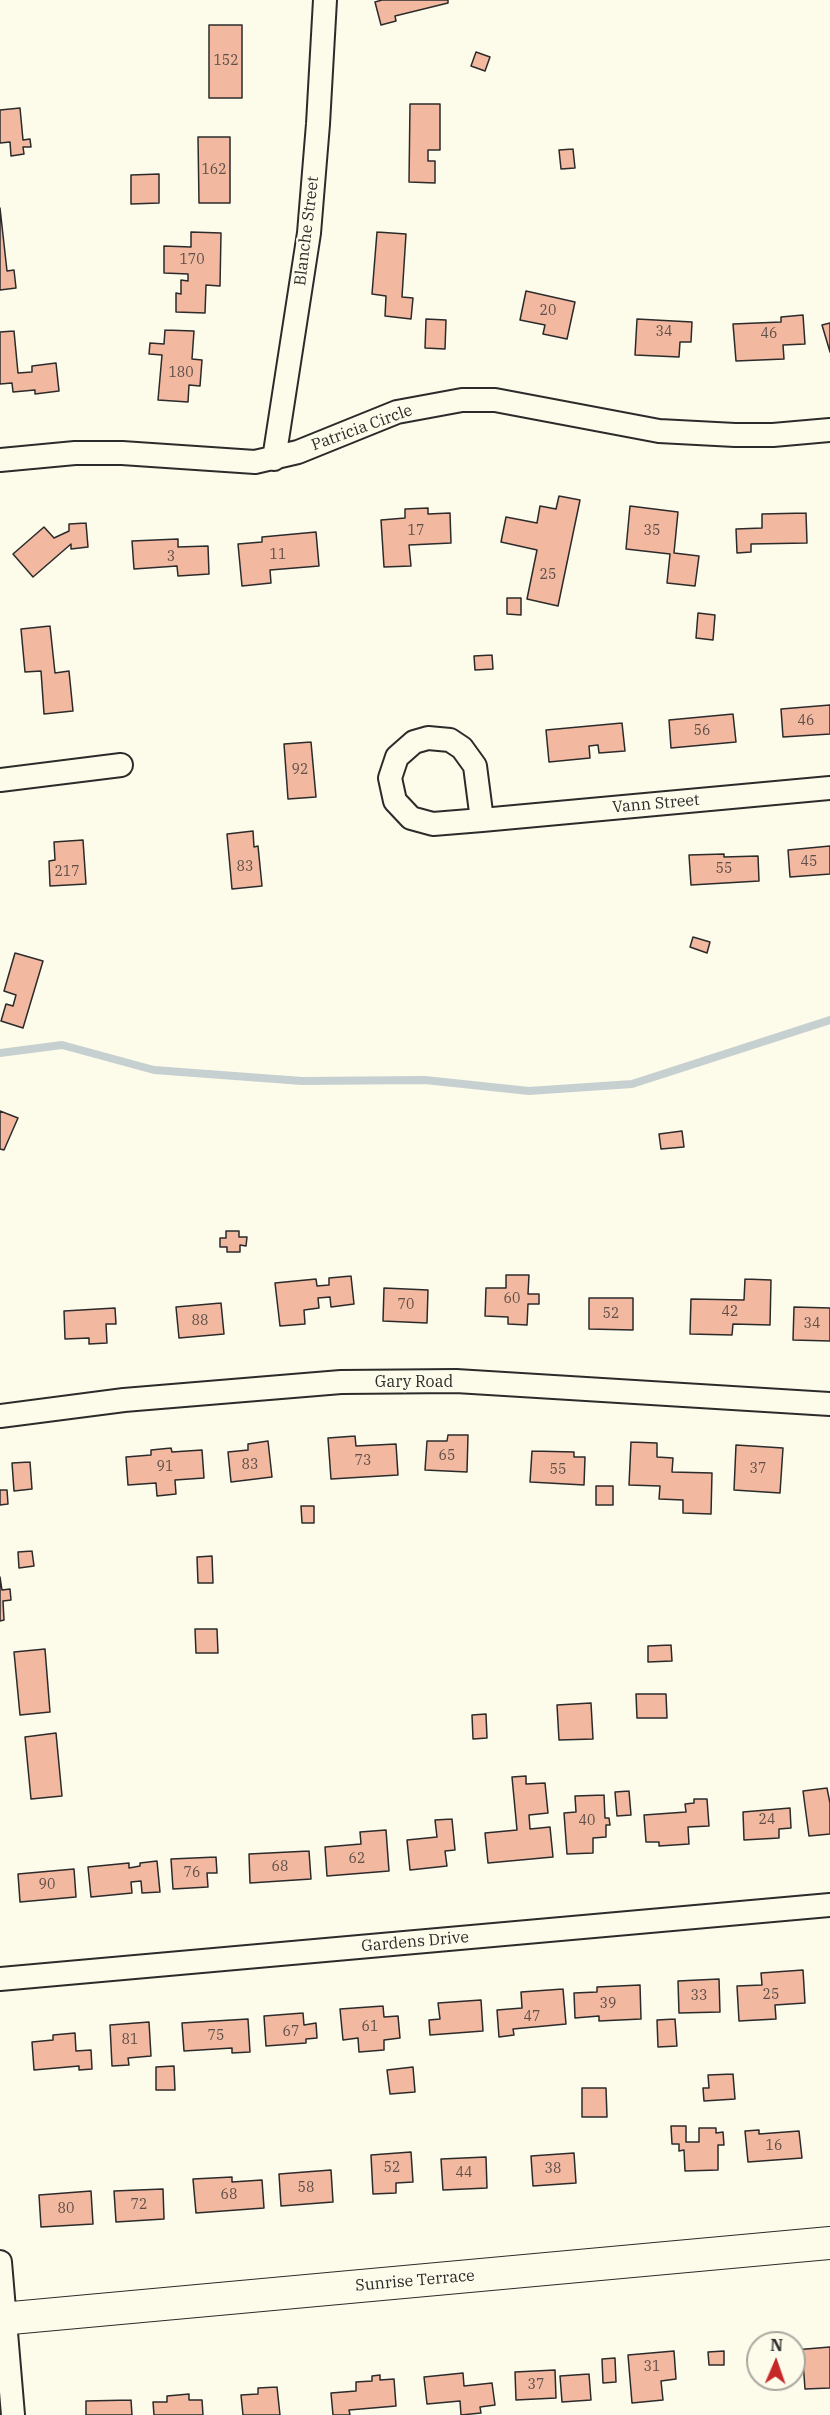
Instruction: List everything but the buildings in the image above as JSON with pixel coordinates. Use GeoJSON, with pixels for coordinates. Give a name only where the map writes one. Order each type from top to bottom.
{"type":"FeatureCollection","features":[{"type":"Feature","properties":{"kind":"street","name":"Blanche Street"},"geometry":{"type":"LineString","coordinates":[[274,459],[309,233],[325,0]]}},
{"type":"Feature","properties":{"kind":"street","name":"Patricia Circle"},"geometry":{"type":"LineString","coordinates":[[0,460],[75,453],[122,453],[255,462],[298,452],[397,412],[462,400],[495,400],[659,431],[773,435],[830,429]]}},
{"type":"Feature","properties":{"kind":"street","name":"Vann Street"},"geometry":{"type":"LineString","coordinates":[[482,820],[475,766],[462,748],[450,740],[428,738],[414,742],[397,757],[391,771],[390,786],[395,801],[404,813],[418,821],[433,824],[482,820],[830,788]]}},
{"type":"Feature","properties":{"kind":"street"},"geometry":{"type":"LineString","coordinates":[[0,780],[121,765]]}},
{"type":"Feature","properties":{"kind":"street","name":"Gary Road"},"geometry":{"type":"LineString","coordinates":[[0,1416],[124,1400],[341,1383],[456,1381],[830,1404]]}},
{"type":"Feature","properties":{"kind":"street","name":"Gardens Drive"},"geometry":{"type":"LineString","coordinates":[[0,1979],[830,1905]]}},
{"type":"Feature","properties":{"kind":"street","name":"Sunrise Terrace"},"geometry":{"type":"LineString","coordinates":[[2,2319],[830,2243]]}},
{"type":"Feature","properties":{"kind":"street"},"geometry":{"type":"LineString","coordinates":[[0,2262],[2,2319],[13,2415]]}},
{"type":"Feature","properties":{"kind":"waterway"},"geometry":{"type":"LineString","coordinates":[[0,1053],[62,1045],[154,1070],[302,1081],[425,1080],[529,1091],[632,1084],[830,1020]]}}]}
